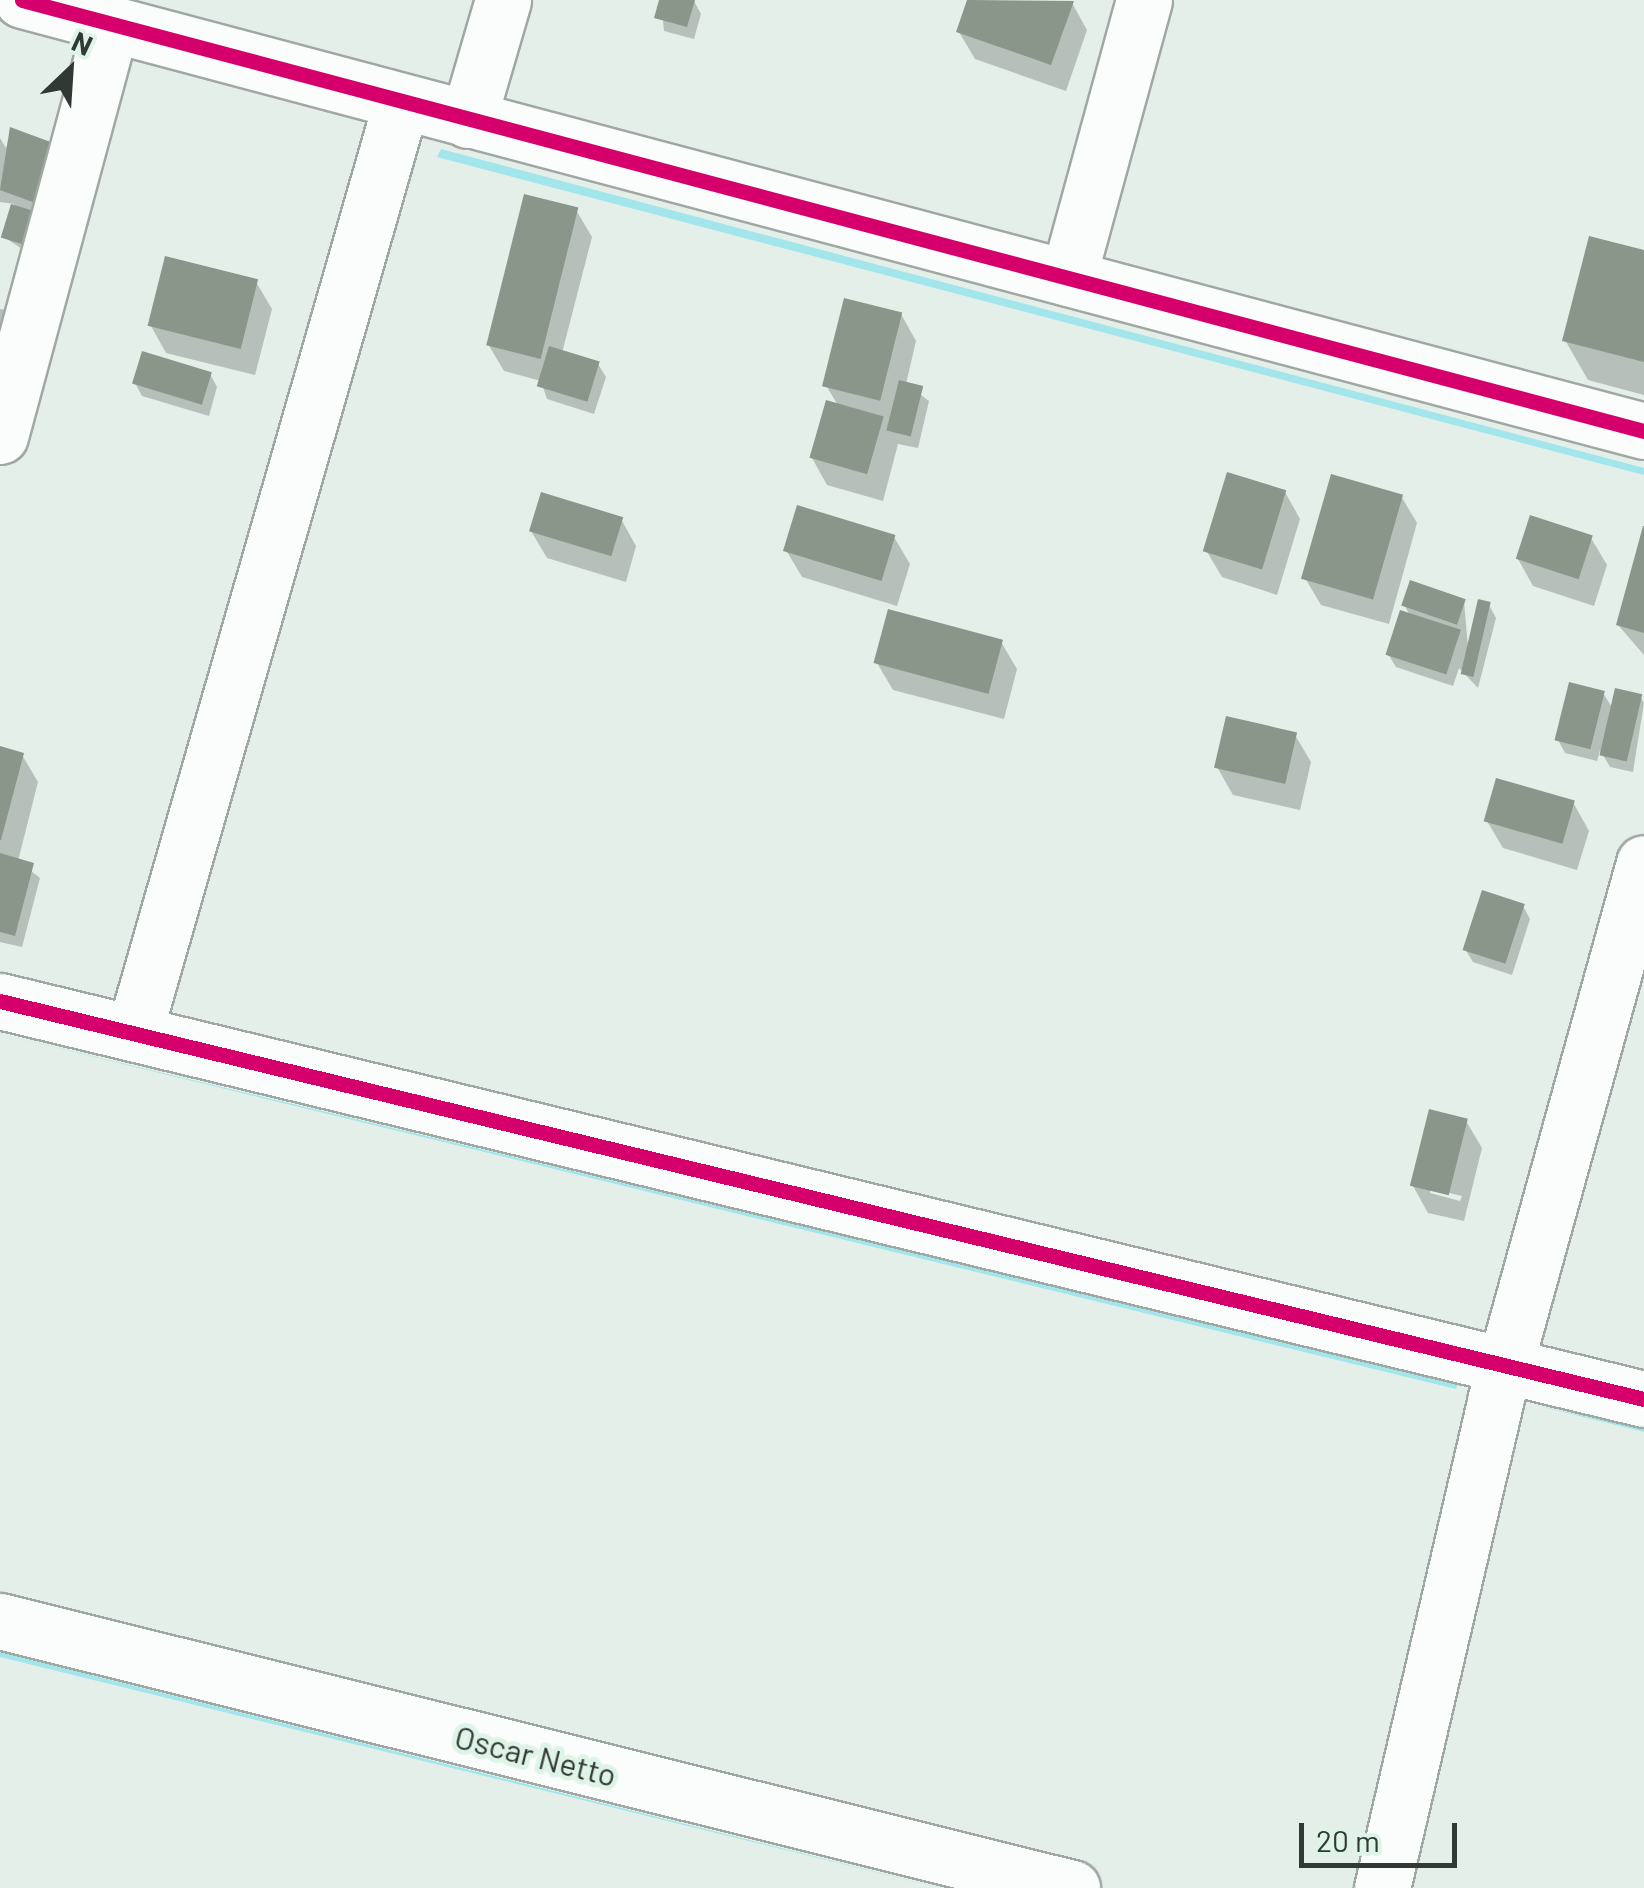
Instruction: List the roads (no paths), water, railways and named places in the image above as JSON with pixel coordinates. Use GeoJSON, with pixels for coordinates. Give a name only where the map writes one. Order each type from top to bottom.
{"type":"FeatureCollection","features":[{"type":"Feature","properties":{"kind":"street"},"geometry":{"type":"LineString","coordinates":[[22,0],[1644,431]]}},
{"type":"Feature","properties":{"kind":"street"},"geometry":{"type":"LineString","coordinates":[[468,120],[503,0]]}},
{"type":"Feature","properties":{"kind":"street"},"geometry":{"type":"LineString","coordinates":[[1068,278],[1144,0]]}},
{"type":"Feature","properties":{"kind":"street"},"geometry":{"type":"LineString","coordinates":[[0,436],[110,24]]}},
{"type":"Feature","properties":{"kind":"street"},"geometry":{"type":"LineString","coordinates":[[134,1033],[401,103]]}},
{"type":"Feature","properties":{"kind":"street"},"geometry":{"type":"LineString","coordinates":[[1382,1888],[1506,1364],[1644,863]]}},
{"type":"Feature","properties":{"kind":"street"},"geometry":{"type":"LineString","coordinates":[[0,1002],[1644,1399]]}},
{"type":"Feature","properties":{"kind":"street","name":"Oscar Netto"},"geometry":{"type":"LineString","coordinates":[[0,1621],[1072,1888]]}},
{"type":"Feature","properties":{"kind":"water"},"geometry":{"type":"Polygon","coordinates":[[[441,149],[1644,468],[1644,475],[437,157],[441,149]]]}},
{"type":"Feature","properties":{"kind":"water"},"geometry":{"type":"Polygon","coordinates":[[[0,1034],[1458,1383],[1456,1389],[0,1034]]]}},
{"type":"Feature","properties":{"kind":"water"},"geometry":{"type":"Polygon","coordinates":[[[1535,1405],[1644,1429],[1644,1432],[1535,1405]]]}},
{"type":"Feature","properties":{"kind":"water"},"geometry":{"type":"Polygon","coordinates":[[[0,1652],[940,1888],[0,1657],[0,1652]]]}}]}
